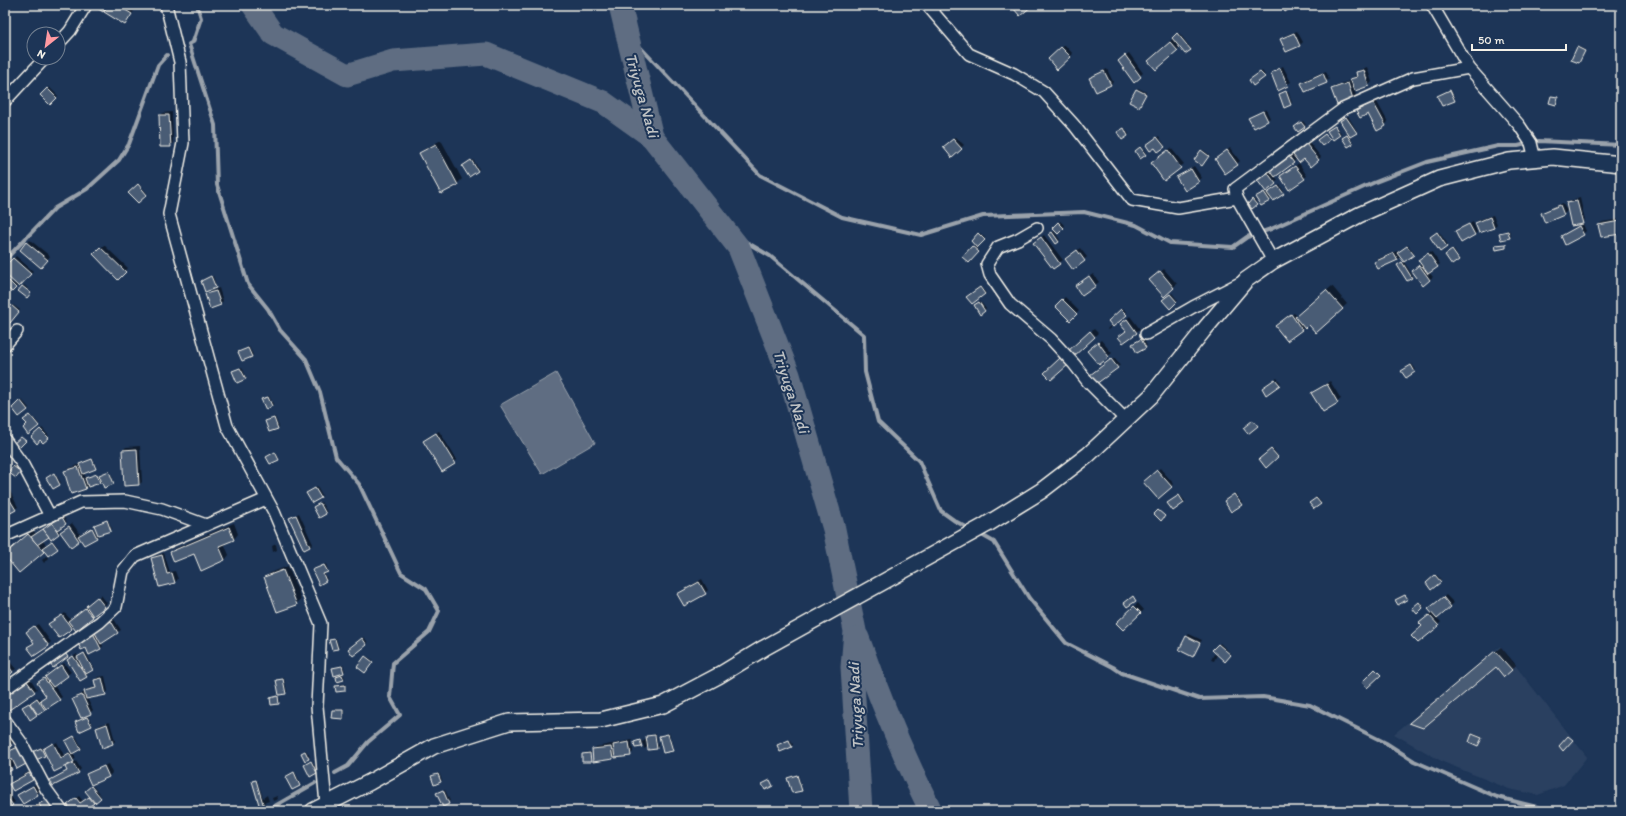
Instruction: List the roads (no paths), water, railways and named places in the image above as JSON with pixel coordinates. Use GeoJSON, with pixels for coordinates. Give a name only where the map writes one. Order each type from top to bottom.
{"type":"FeatureCollection","features":[{"type":"Feature","properties":{"kind":"main road"},"geometry":{"type":"LineString","coordinates":[[320,808],[434,746],[509,722],[600,720],[663,705],[718,676],[764,648],[986,525],[1041,491],[1088,455],[1126,420],[1151,396],[1246,280],[1273,261],[1359,215],[1439,179],[1509,161],[1553,157],[1621,164]]}},
{"type":"Feature","properties":{"kind":"street"},"geometry":{"type":"LineString","coordinates":[[66,35],[86,5]]}},
{"type":"Feature","properties":{"kind":"street"},"geometry":{"type":"LineString","coordinates":[[166,5],[180,62],[183,143],[169,214],[227,426],[274,512],[321,624],[317,706],[320,808]]}},
{"type":"Feature","properties":{"kind":"street"},"geometry":{"type":"LineString","coordinates":[[927,5],[969,54],[1014,74],[1044,92],[1074,125],[1132,200],[1178,208],[1237,198]]}},
{"type":"Feature","properties":{"kind":"street"},"geometry":{"type":"LineString","coordinates":[[1432,5],[1469,68],[1519,125],[1531,143],[1535,158]]}},
{"type":"Feature","properties":{"kind":"street"},"geometry":{"type":"LineString","coordinates":[[5,101],[38,66]]}},
{"type":"Feature","properties":{"kind":"street"},"geometry":{"type":"LineString","coordinates":[[1273,261],[1237,198],[1235,189],[1342,109],[1413,78],[1469,68]]}},
{"type":"Feature","properties":{"kind":"street"},"geometry":{"type":"LineString","coordinates":[[1037,228],[1018,239],[998,247],[987,264],[990,275],[1010,304],[1051,339],[1088,382],[1126,420]]}},
{"type":"Feature","properties":{"kind":"street"},"geometry":{"type":"LineString","coordinates":[[1146,334],[1193,307],[1246,280]]}},
{"type":"Feature","properties":{"kind":"street"},"geometry":{"type":"LineString","coordinates":[[5,345],[17,331]]}},
{"type":"Feature","properties":{"kind":"street"},"geometry":{"type":"LineString","coordinates":[[5,440],[23,465],[50,516]]}},
{"type":"Feature","properties":{"kind":"street"},"geometry":{"type":"LineString","coordinates":[[5,689],[100,622],[116,607],[123,571],[135,556],[266,499]]}},
{"type":"Feature","properties":{"kind":"street"},"geometry":{"type":"LineString","coordinates":[[5,536],[81,502],[125,501],[162,509],[206,525]]}},
{"type":"Feature","properties":{"kind":"street"},"geometry":{"type":"LineString","coordinates":[[5,720],[21,742],[46,789],[62,811]]}},
{"type":"Feature","properties":{"kind":"waterway"},"geometry":{"type":"LineString","coordinates":[[197,5],[201,18],[193,42],[189,44],[215,125],[217,185],[248,284],[268,309],[280,330],[306,359],[320,392],[336,457],[359,484],[401,573],[426,589],[439,611],[429,632],[393,663],[390,697],[400,715],[368,742],[348,766],[335,773]]}},
{"type":"Feature","properties":{"kind":"waterway"},"geometry":{"type":"LineString","coordinates":[[253,5],[273,34],[347,75],[393,61],[486,54],[603,102],[652,137]]}},
{"type":"Feature","properties":{"kind":"waterway","name":"Triyuga Nadi"},"geometry":{"type":"LineString","coordinates":[[620,5],[652,137],[739,248],[789,375],[834,529],[855,631],[852,667],[861,811]]}},
{"type":"Feature","properties":{"kind":"waterway"},"geometry":{"type":"LineString","coordinates":[[627,33],[760,175],[842,217],[921,235],[983,216],[1084,212],[1136,225],[1170,243],[1233,247],[1247,237],[1271,229],[1373,183],[1427,162],[1498,146],[1518,146],[1539,141],[1621,145]]}},
{"type":"Feature","properties":{"kind":"waterway"},"geometry":{"type":"LineString","coordinates":[[5,260],[55,208],[87,189],[119,160],[129,144],[158,65],[167,55]]}},
{"type":"Feature","properties":{"kind":"waterway"},"geometry":{"type":"LineString","coordinates":[[724,229],[770,256],[864,335],[865,372],[878,422],[919,461],[941,511],[970,529]]}},
{"type":"Feature","properties":{"kind":"waterway"},"geometry":{"type":"LineString","coordinates":[[978,533],[994,542],[1029,598],[1066,643],[1122,673],[1199,699],[1263,697],[1310,705],[1386,743],[1414,761],[1497,797],[1553,811]]}},
{"type":"Feature","properties":{"kind":"waterway"},"geometry":{"type":"LineString","coordinates":[[858,638],[892,726],[931,811]]}},
{"type":"Feature","properties":{"kind":"waterway"},"geometry":{"type":"LineString","coordinates":[[266,811],[315,783]]}}]}
